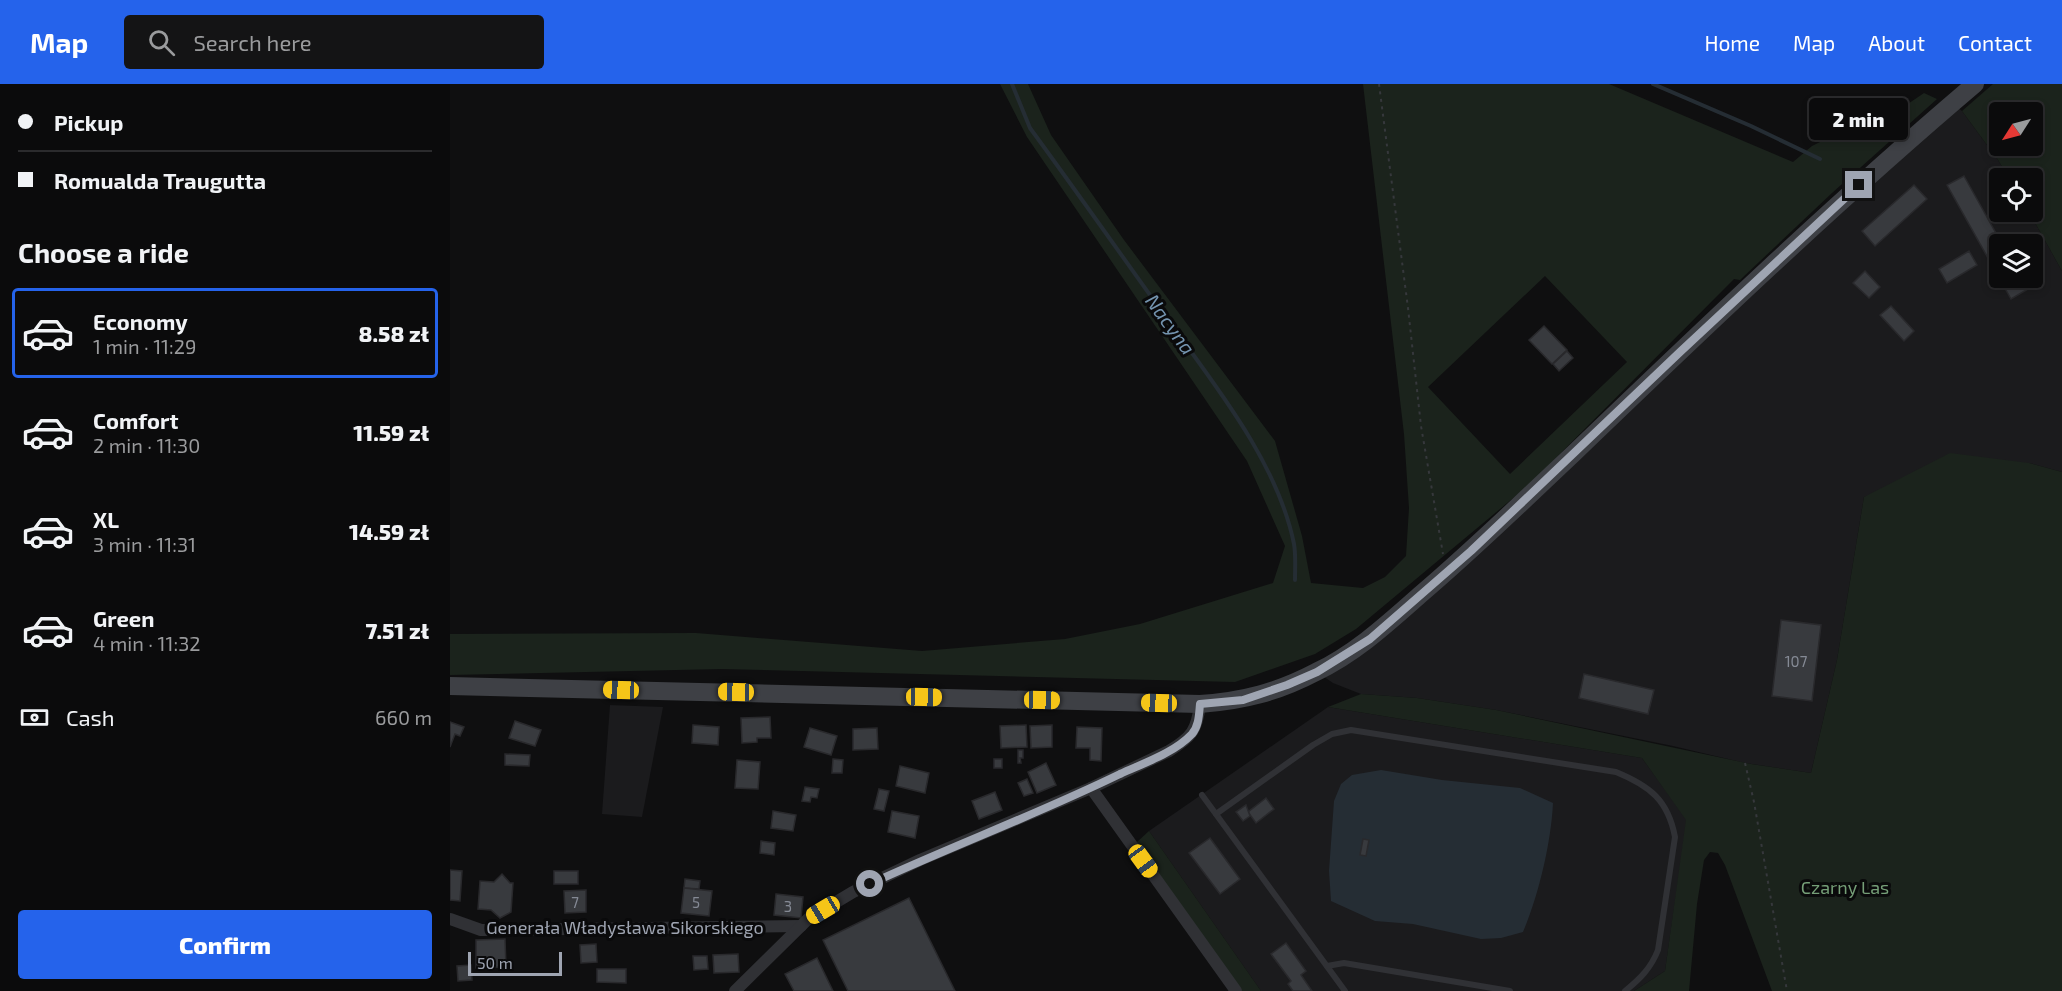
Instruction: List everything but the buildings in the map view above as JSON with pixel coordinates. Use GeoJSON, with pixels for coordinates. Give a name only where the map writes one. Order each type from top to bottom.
{"type":"FeatureCollection","features":[{"type":"Feature","properties":{"kind":"street"},"geometry":{"type":"LineString","coordinates":[[450,686],[1200,704],[1255,697],[1317,672],[1370,639],[1448,572],[1883,163],[1974,84]]}},
{"type":"Feature","properties":{"kind":"street","name":"Generała Władysława Sikorskiego"},"geometry":{"type":"LineString","coordinates":[[735,991],[808,919],[862,888],[1091,788],[1180,744],[1194,730],[1200,704]]}},
{"type":"Feature","properties":{"kind":"street"},"geometry":{"type":"LineString","coordinates":[[1091,788],[1236,991]]}},
{"type":"Feature","properties":{"kind":"street","name":"Generała Władysława Sikorskiego"},"geometry":{"type":"LineString","coordinates":[[450,920],[481,930],[801,926]]}},
{"type":"Feature","properties":{"kind":"lane"},"geometry":{"type":"LineString","coordinates":[[1216,814],[1313,745],[1332,734],[1351,730],[1616,772],[1630,778],[1647,788],[1662,802],[1672,820],[1675,837],[1658,950],[1652,965],[1625,991]]}},
{"type":"Feature","properties":{"kind":"lane"},"geometry":{"type":"LineString","coordinates":[[1202,795],[1345,991]]}},
{"type":"Feature","properties":{"kind":"lane"},"geometry":{"type":"LineString","coordinates":[[1327,966],[1344,963],[1510,991]]}},
{"type":"Feature","properties":{"kind":"path"},"geometry":{"type":"LineString","coordinates":[[1379,84],[1421,426],[1438,531],[1448,572]]}},
{"type":"Feature","properties":{"kind":"path"},"geometry":{"type":"LineString","coordinates":[[1744,764],[1754,802],[1787,991]]}},
{"type":"Feature","properties":{"kind":"shaded area"},"geometry":{"type":"Polygon","coordinates":[[[1952,103],[1962,111],[1989,148],[1989,156],[1995,156],[2003,168],[1989,168],[1989,222],[2035,222],[2041,234],[1989,234],[1989,288],[2043,288],[2043,237],[2062,271],[2062,472],[2029,463],[1864,497],[1837,660],[1811,773],[1745,763],[1496,710],[1417,698],[1361,694],[1333,683],[1317,672],[1370,639],[1952,103]]]}},
{"type":"Feature","properties":{"kind":"shaded area"},"geometry":{"type":"Polygon","coordinates":[[[610,705],[663,707],[642,817],[602,814],[610,705]]]}},
{"type":"Feature","properties":{"kind":"shaded area"},"geometry":{"type":"Polygon","coordinates":[[[1328,707],[1642,758],[1687,820],[1665,971],[1634,991],[1261,991],[1149,831],[1328,707]]]}},
{"type":"Feature","properties":{"kind":"shaded area"},"geometry":{"type":"Polygon","coordinates":[[[1381,770],[1442,780],[1520,788],[1553,803],[1550,835],[1543,868],[1523,932],[1501,938],[1481,939],[1413,924],[1375,921],[1331,901],[1329,871],[1334,801],[1341,784],[1352,775],[1381,770]]]}},
{"type":"Feature","properties":{"kind":"green space"},"geometry":{"type":"Polygon","coordinates":[[[1000,84],[1028,84],[1051,135],[1124,240],[1275,441],[1302,536],[1311,583],[1363,588],[1385,577],[1406,556],[1409,508],[1404,434],[1363,84],[1609,84],[1793,162],[1812,146],[1838,133],[1896,112],[1924,93],[1937,99],[1832,193],[1740,280],[1734,279],[1530,484],[1356,629],[1315,654],[1235,682],[722,669],[450,675],[450,634],[696,633],[922,651],[1065,639],[1140,624],[1273,583],[1285,546],[1247,461],[1027,137],[1000,84]],[[1545,276],[1428,387],[1510,474],[1627,362],[1545,276]]]}},
{"type":"Feature","properties":{"kind":"green space"},"geometry":{"type":"Polygon","coordinates":[[[1993,84],[2062,84],[2062,271],[2035,222],[2043,222],[2043,168],[2003,168],[1995,156],[2043,156],[2043,102],[1989,102],[1989,148],[1962,111],[1993,84]]]}},
{"type":"Feature","properties":{"kind":"green space","name":"Czarny Las"},"geometry":{"type":"Polygon","coordinates":[[[1950,453],[2029,463],[2062,472],[2062,991],[1772,991],[1725,865],[1718,853],[1710,852],[1704,860],[1697,904],[1689,991],[1634,991],[1665,971],[1686,820],[1642,758],[1328,707],[1361,694],[1417,698],[1496,710],[1751,764],[1811,773],[1837,660],[1864,497],[1950,453]]]}},
{"type":"Feature","properties":{"kind":"green space"},"geometry":{"type":"Polygon","coordinates":[[[1149,831],[1261,991],[1242,991],[1136,843],[1149,831]]]}},
{"type":"Feature","properties":{"kind":"waterway","name":"Nacyna"},"geometry":{"type":"LineString","coordinates":[[1012,84],[1030,128],[1219,391],[1257,450],[1273,481],[1285,512],[1295,548],[1295,580]]}},
{"type":"Feature","properties":{"kind":"waterway"},"geometry":{"type":"LineString","coordinates":[[1653,84],[1751,126],[1820,159]]}},
{"type":"Feature","properties":{"kind":"route"},"geometry":{"type":"LineString","coordinates":[[870,884],[1091,788],[1169,750],[1190,736],[1198,719],[1200,704],[1243,700],[1287,685],[1317,672],[1370,639],[1471,551],[1859,185]]}}]}
